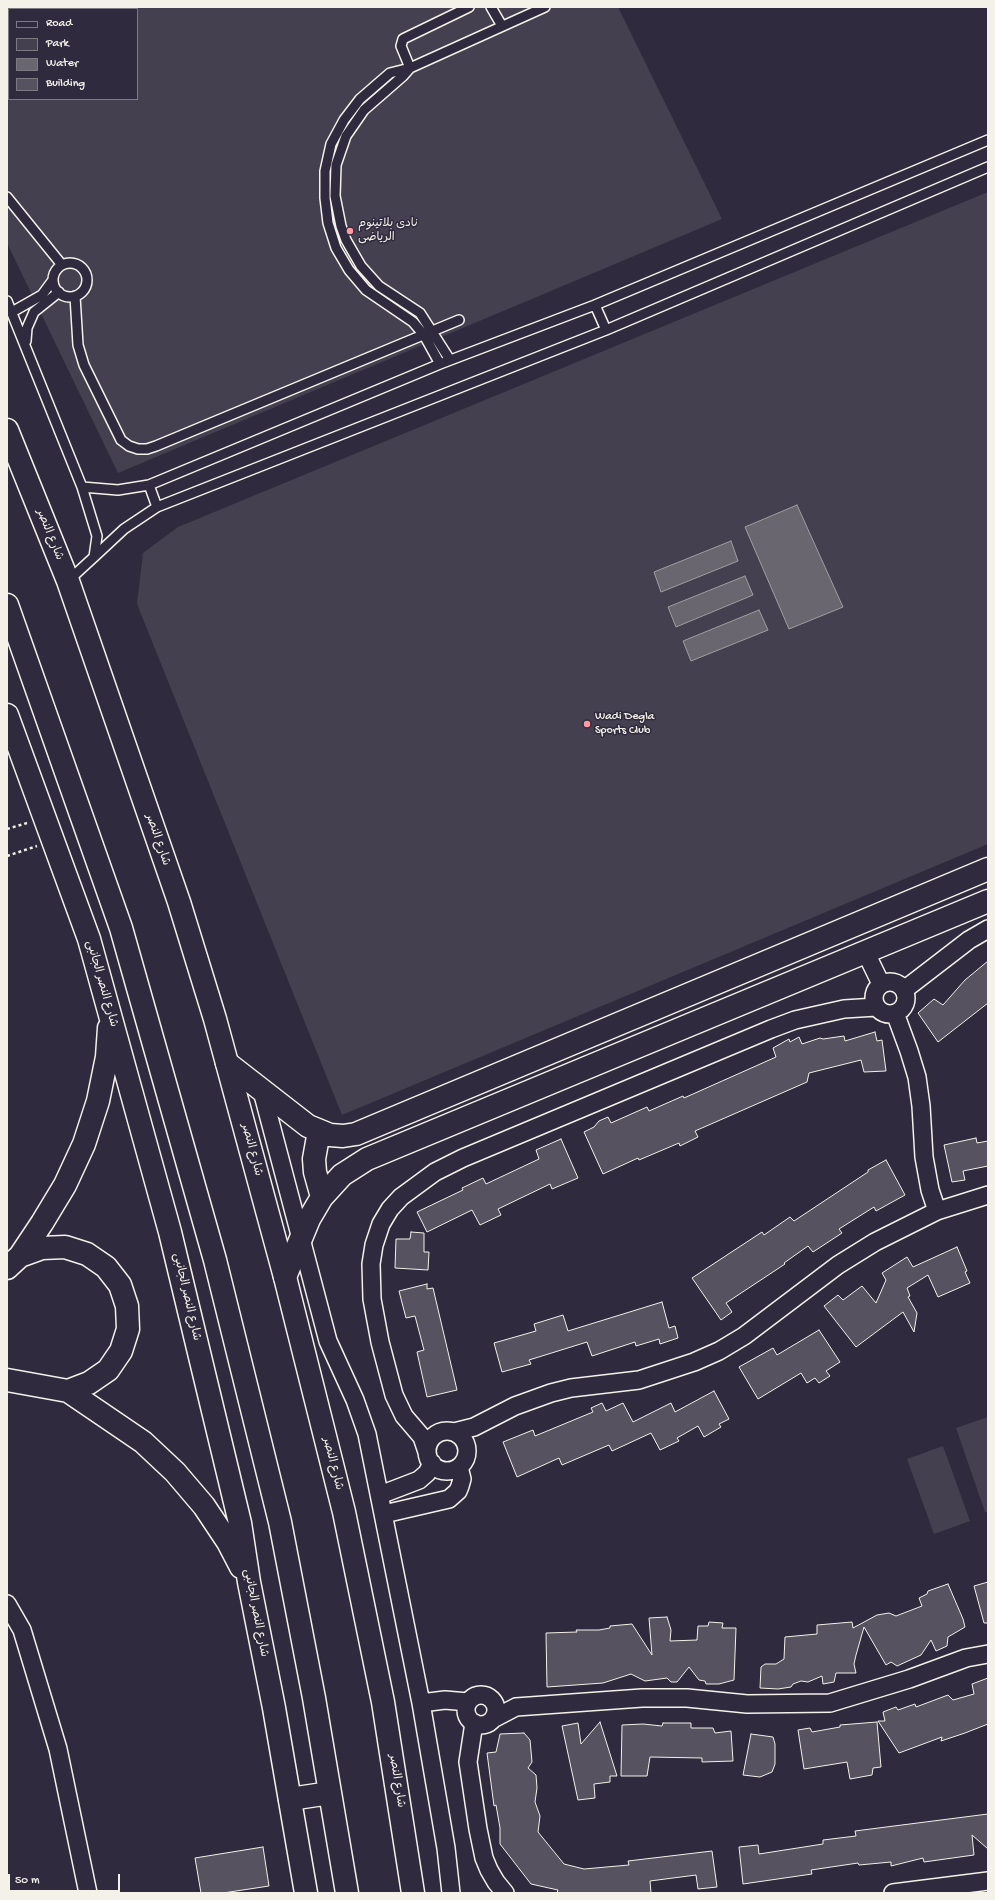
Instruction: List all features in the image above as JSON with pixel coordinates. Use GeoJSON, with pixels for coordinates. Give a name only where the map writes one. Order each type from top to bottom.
{"type":"FeatureCollection","features":[{"type":"Feature","properties":{"kind":"street","name":"شارع النصر"},"geometry":{"type":"LineString","coordinates":[[7,430],[68,581],[179,902],[227,1063],[285,1277],[344,1512],[383,1702],[413,1893]]}},
{"type":"Feature","properties":{"kind":"street"},"geometry":{"type":"LineString","coordinates":[[7,605],[121,928],[216,1260],[280,1522],[313,1690],[347,1893]]}},
{"type":"Feature","properties":{"kind":"street","name":"شارع النصر الجانبى"},"geometry":{"type":"LineString","coordinates":[[7,715],[89,939],[170,1232],[240,1523],[249,1582],[290,1799],[306,1893]]}},
{"type":"Feature","properties":{"kind":"street"},"geometry":{"type":"LineString","coordinates":[[227,1063],[303,1123],[318,1132],[343,1136],[356,1134],[988,869]]}},
{"type":"Feature","properties":{"kind":"street"},"geometry":{"type":"LineString","coordinates":[[285,1277],[310,1219],[322,1197],[342,1175],[367,1159],[866,953],[988,901]]}},
{"type":"Feature","properties":{"kind":"street"},"geometry":{"type":"LineString","coordinates":[[904,990],[969,940],[988,929]]}},
{"type":"Feature","properties":{"kind":"street"},"geometry":{"type":"LineString","coordinates":[[866,953],[882,984]]}},
{"type":"Feature","properties":{"kind":"street"},"geometry":{"type":"LineString","coordinates":[[891,982],[900,986],[904,990],[905,1004],[895,1013],[884,1013],[876,1006],[874,997],[878,988],[882,984],[891,982]]}},
{"type":"Feature","properties":{"kind":"street"},"geometry":{"type":"LineString","coordinates":[[481,1424],[475,1430],[467,1446],[467,1454],[464,1461],[459,1467],[448,1471],[436,1467],[429,1458],[422,1437],[404,1416],[394,1395],[374,1317],[370,1283],[374,1246],[381,1224],[390,1209],[401,1197],[435,1172],[463,1158],[771,1029],[795,1020],[844,1009],[876,1006]]}},
{"type":"Feature","properties":{"kind":"street"},"geometry":{"type":"LineString","coordinates":[[14,1262],[65,1185],[84,1144],[98,1101],[105,1065],[110,1012]]}},
{"type":"Feature","properties":{"kind":"street"},"geometry":{"type":"LineString","coordinates":[[895,1013],[917,1077],[921,1106],[924,1157],[930,1190],[937,1210]]}},
{"type":"Feature","properties":{"kind":"street"},"geometry":{"type":"LineString","coordinates":[[262,1091],[328,1341],[355,1400],[367,1434],[421,1703],[446,1848],[451,1893]]}},
{"type":"Feature","properties":{"kind":"street"},"geometry":{"type":"LineString","coordinates":[[318,1132],[314,1159],[315,1172],[322,1197]]}},
{"type":"Feature","properties":{"kind":"street"},"geometry":{"type":"LineString","coordinates":[[380,1495],[419,1480],[427,1473],[430,1439],[441,1432],[466,1430],[516,1406],[552,1393],[571,1388],[639,1380],[694,1362],[719,1351],[744,1336],[858,1251],[892,1232],[937,1210],[988,1195]]}},
{"type":"Feature","properties":{"kind":"street"},"geometry":{"type":"LineString","coordinates":[[14,1262],[42,1248],[65,1247],[87,1254],[106,1267],[120,1285],[128,1306],[128,1329],[121,1351],[108,1370],[90,1383],[68,1391]]}},
{"type":"Feature","properties":{"kind":"street"},"geometry":{"type":"LineString","coordinates":[[7,1380],[68,1391],[142,1442],[175,1472],[204,1506],[228,1542],[249,1582]]}},
{"type":"Feature","properties":{"kind":"street"},"geometry":{"type":"LineString","coordinates":[[415,1429],[435,1435]]}},
{"type":"Feature","properties":{"kind":"street"},"geometry":{"type":"LineString","coordinates":[[454,1432],[460,1435],[467,1446]]}},
{"type":"Feature","properties":{"kind":"street"},"geometry":{"type":"LineString","coordinates":[[384,1514],[450,1499],[458,1491],[462,1480],[459,1467]]}},
{"type":"Feature","properties":{"kind":"street"},"geometry":{"type":"LineString","coordinates":[[7,1604],[22,1630],[58,1749],[88,1893]]}},
{"type":"Feature","properties":{"kind":"street"},"geometry":{"type":"LineString","coordinates":[[468,1702],[466,1711],[467,1716],[474,1723],[484,1725],[507,1710],[530,1705],[667,1697],[747,1704],[830,1703],[895,1683],[966,1658],[988,1654]]}},
{"type":"Feature","properties":{"kind":"street"},"geometry":{"type":"LineString","coordinates":[[421,1703],[445,1700],[468,1702],[480,1695],[530,1705]]}},
{"type":"Feature","properties":{"kind":"street"},"geometry":{"type":"LineString","coordinates":[[489,1697],[495,1705],[495,1715],[493,1719]]}},
{"type":"Feature","properties":{"kind":"street"},"geometry":{"type":"LineString","coordinates":[[474,1723],[468,1762],[481,1846],[489,1870],[505,1893]]}},
{"type":"Feature","properties":{"kind":"street"},"geometry":{"type":"LineString","coordinates":[[290,1799],[330,1793]]}},
{"type":"Feature","properties":{"kind":"street"},"geometry":{"type":"LineString","coordinates":[[893,1893],[988,1881]]}},
{"type":"Feature","properties":{"kind":"lane"},"geometry":{"type":"LineString","coordinates":[[410,68],[400,46],[403,39],[468,7]]}},
{"type":"Feature","properties":{"kind":"lane"},"geometry":{"type":"LineString","coordinates":[[491,7],[502,26]]}},
{"type":"Feature","properties":{"kind":"lane"},"geometry":{"type":"LineString","coordinates":[[450,360],[429,333],[408,317],[385,304],[366,290],[349,270],[332,236],[325,198],[325,171],[331,144],[344,120],[360,99],[384,77],[397,70],[410,68],[545,7]]}},
{"type":"Feature","properties":{"kind":"lane"},"geometry":{"type":"LineString","coordinates":[[410,68],[364,110],[346,136],[336,165],[335,196],[339,218],[346,240],[361,266],[379,286],[420,313],[440,364]]}},
{"type":"Feature","properties":{"kind":"lane"},"geometry":{"type":"LineString","coordinates":[[82,487],[118,490],[149,486],[440,364],[596,305],[988,140]]}},
{"type":"Feature","properties":{"kind":"lane"},"geometry":{"type":"LineString","coordinates":[[68,581],[124,529],[157,507],[606,330],[988,167]]}},
{"type":"Feature","properties":{"kind":"lane"},"geometry":{"type":"LineString","coordinates":[[325,198],[335,196]]}},
{"type":"Feature","properties":{"kind":"lane"},"geometry":{"type":"LineString","coordinates":[[7,197],[62,265]]}},
{"type":"Feature","properties":{"kind":"lane"},"geometry":{"type":"LineString","coordinates":[[12,312],[42,295],[53,280],[55,271],[62,265],[69,263],[76,264],[86,273],[86,287],[75,296],[69,297],[59,292],[53,280]]}},
{"type":"Feature","properties":{"kind":"lane"},"geometry":{"type":"LineString","coordinates":[[26,345],[25,336],[29,320],[41,306],[59,292]]}},
{"type":"Feature","properties":{"kind":"lane"},"geometry":{"type":"LineString","coordinates":[[75,296],[78,345],[84,366],[121,440],[129,446],[138,449],[147,449],[156,446],[459,320]]}},
{"type":"Feature","properties":{"kind":"lane"},"geometry":{"type":"LineString","coordinates":[[7,301],[82,487],[97,536],[94,557]]}},
{"type":"Feature","properties":{"kind":"lane"},"geometry":{"type":"LineString","coordinates":[[596,305],[606,330]]}},
{"type":"Feature","properties":{"kind":"lane"},"geometry":{"type":"LineString","coordinates":[[149,486],[157,507]]}},
{"type":"Feature","properties":{"kind":"path"},"geometry":{"type":"LineString","coordinates":[[7,856],[53,841]]}},
{"type":"Feature","properties":{"kind":"green space","name":"نادى بلاتينوم الرياضى"},"geometry":{"type":"Polygon","coordinates":[[[7,7],[618,7],[722,219],[118,473],[7,243],[7,7]]]}},
{"type":"Feature","properties":{"kind":"green space","name":"Wadi Degla Sports Club"},"geometry":{"type":"Polygon","coordinates":[[[988,192],[988,844],[342,1115],[137,604],[143,553],[178,527],[988,192]]]}},
{"type":"Feature","properties":{"kind":"green space"},"geometry":{"type":"Polygon","coordinates":[[[988,1417],[988,1512],[985,1512],[956,1428],[988,1417]]]}},
{"type":"Feature","properties":{"kind":"green space"},"geometry":{"type":"Polygon","coordinates":[[[943,1446],[970,1521],[934,1534],[907,1459],[943,1446]]]}},
{"type":"Feature","properties":{"kind":"water"},"geometry":{"type":"Polygon","coordinates":[[[797,505],[843,607],[789,629],[745,527],[797,505]]]}},
{"type":"Feature","properties":{"kind":"water"},"geometry":{"type":"Polygon","coordinates":[[[731,541],[738,561],[661,592],[654,572],[731,541]]]}},
{"type":"Feature","properties":{"kind":"water"},"geometry":{"type":"Polygon","coordinates":[[[745,576],[753,595],[676,627],[668,607],[745,576]]]}},
{"type":"Feature","properties":{"kind":"water"},"geometry":{"type":"Polygon","coordinates":[[[759,610],[768,630],[691,661],[683,641],[759,610]]]}},
{"type":"Feature","properties":{"kind":"building"},"geometry":{"type":"Polygon","coordinates":[[[988,961],[988,1003],[938,1042],[918,1013],[934,999],[943,1005],[965,980],[988,961]]]}},
{"type":"Feature","properties":{"kind":"building"},"geometry":{"type":"Polygon","coordinates":[[[875,1032],[877,1041],[882,1040],[886,1071],[864,1072],[861,1060],[809,1073],[807,1082],[695,1131],[698,1137],[680,1146],[679,1143],[639,1160],[638,1158],[603,1174],[584,1132],[594,1127],[599,1121],[608,1117],[611,1123],[647,1107],[649,1111],[683,1096],[684,1098],[776,1057],[773,1048],[789,1039],[790,1042],[799,1037],[802,1044],[820,1038],[823,1039],[844,1036],[845,1041],[875,1032]]]}},
{"type":"Feature","properties":{"kind":"building"},"geometry":{"type":"Polygon","coordinates":[[[976,1138],[977,1143],[988,1141],[988,1166],[963,1171],[965,1180],[952,1182],[944,1145],[976,1138]]]}},
{"type":"Feature","properties":{"kind":"building"},"geometry":{"type":"Polygon","coordinates":[[[561,1139],[578,1178],[552,1189],[550,1184],[498,1209],[501,1215],[480,1225],[472,1210],[427,1232],[417,1212],[463,1190],[462,1188],[483,1178],[486,1184],[539,1159],[536,1150],[561,1139]]]}},
{"type":"Feature","properties":{"kind":"building"},"geometry":{"type":"Polygon","coordinates":[[[886,1160],[905,1195],[876,1211],[874,1207],[839,1229],[842,1233],[813,1252],[808,1246],[784,1263],[785,1264],[726,1303],[732,1312],[721,1320],[692,1278],[762,1232],[764,1235],[790,1217],[794,1221],[868,1172],[868,1170],[886,1160]]]}},
{"type":"Feature","properties":{"kind":"building"},"geometry":{"type":"Polygon","coordinates":[[[411,1232],[424,1233],[424,1252],[429,1252],[428,1270],[395,1268],[396,1239],[410,1239],[411,1232]]]}},
{"type":"Feature","properties":{"kind":"building"},"geometry":{"type":"Polygon","coordinates":[[[957,1247],[967,1271],[965,1272],[970,1283],[938,1297],[928,1275],[907,1288],[910,1296],[908,1297],[917,1313],[914,1332],[903,1312],[856,1347],[824,1306],[838,1295],[843,1300],[862,1286],[876,1303],[886,1280],[882,1273],[907,1257],[913,1267],[957,1247]]]}},
{"type":"Feature","properties":{"kind":"building"},"geometry":{"type":"Polygon","coordinates":[[[427,1284],[427,1289],[433,1288],[457,1390],[427,1397],[417,1352],[424,1350],[415,1316],[406,1318],[399,1291],[427,1284]]]}},
{"type":"Feature","properties":{"kind":"building"},"geometry":{"type":"Polygon","coordinates":[[[662,1302],[669,1328],[675,1326],[678,1338],[660,1344],[659,1339],[636,1346],[635,1342],[592,1356],[587,1342],[529,1360],[531,1364],[502,1372],[494,1343],[536,1331],[534,1324],[563,1315],[568,1331],[662,1302]]]}},
{"type":"Feature","properties":{"kind":"building"},"geometry":{"type":"Polygon","coordinates":[[[819,1330],[840,1362],[826,1371],[830,1376],[819,1383],[815,1378],[807,1383],[801,1373],[758,1399],[739,1367],[773,1348],[777,1355],[819,1330]]]}},
{"type":"Feature","properties":{"kind":"building"},"geometry":{"type":"Polygon","coordinates":[[[714,1391],[729,1419],[719,1424],[721,1427],[704,1437],[698,1426],[677,1438],[679,1441],[660,1450],[651,1433],[612,1451],[609,1445],[562,1465],[559,1458],[517,1477],[503,1442],[533,1430],[535,1436],[593,1412],[591,1408],[602,1403],[606,1411],[623,1403],[633,1422],[671,1403],[675,1412],[714,1391]]]}},
{"type":"Feature","properties":{"kind":"building"},"geometry":{"type":"Polygon","coordinates":[[[988,1582],[988,1623],[984,1623],[974,1586],[988,1582]]]}},
{"type":"Feature","properties":{"kind":"building"},"geometry":{"type":"Polygon","coordinates":[[[948,1584],[965,1627],[948,1637],[947,1646],[936,1651],[931,1640],[921,1655],[897,1666],[891,1662],[886,1665],[864,1627],[854,1664],[856,1673],[836,1673],[834,1682],[823,1684],[822,1676],[808,1682],[801,1681],[793,1684],[791,1687],[778,1689],[760,1688],[761,1667],[765,1664],[776,1664],[784,1659],[785,1637],[817,1634],[817,1625],[852,1622],[853,1628],[877,1615],[889,1613],[896,1616],[922,1606],[919,1598],[927,1594],[928,1591],[948,1584]]]}},
{"type":"Feature","properties":{"kind":"building"},"geometry":{"type":"Polygon","coordinates":[[[667,1617],[671,1630],[670,1641],[697,1640],[698,1626],[708,1626],[709,1622],[723,1623],[722,1628],[736,1628],[734,1680],[719,1684],[706,1684],[705,1681],[699,1680],[689,1667],[677,1682],[671,1682],[667,1678],[645,1681],[631,1674],[603,1683],[547,1687],[546,1633],[577,1632],[576,1630],[599,1630],[610,1628],[610,1626],[632,1624],[652,1655],[649,1618],[667,1617]]]}},
{"type":"Feature","properties":{"kind":"building"},"geometry":{"type":"Polygon","coordinates":[[[988,1678],[988,1724],[965,1733],[941,1741],[942,1737],[899,1753],[878,1721],[885,1721],[883,1712],[896,1707],[898,1710],[915,1704],[916,1707],[948,1695],[953,1700],[974,1694],[972,1684],[988,1678]]]}},
{"type":"Feature","properties":{"kind":"building"},"geometry":{"type":"Polygon","coordinates":[[[600,1722],[617,1776],[610,1776],[610,1782],[594,1784],[595,1798],[578,1800],[562,1726],[578,1723],[581,1744],[600,1722]]]}},
{"type":"Feature","properties":{"kind":"building"},"geometry":{"type":"Polygon","coordinates":[[[877,1722],[881,1767],[873,1768],[872,1775],[850,1779],[847,1762],[804,1769],[798,1730],[810,1728],[812,1732],[840,1727],[840,1725],[877,1722]]]}},
{"type":"Feature","properties":{"kind":"building"},"geometry":{"type":"Polygon","coordinates":[[[663,1723],[691,1723],[691,1728],[713,1728],[715,1733],[731,1731],[733,1761],[702,1762],[702,1758],[650,1757],[647,1776],[621,1776],[622,1725],[643,1724],[662,1726],[663,1723]]]}},
{"type":"Feature","properties":{"kind":"building"},"geometry":{"type":"Polygon","coordinates":[[[524,1733],[530,1740],[532,1762],[528,1768],[536,1775],[537,1788],[535,1802],[540,1816],[538,1832],[564,1864],[584,1869],[629,1865],[628,1861],[712,1851],[717,1887],[698,1889],[696,1875],[650,1881],[651,1893],[557,1893],[558,1890],[531,1884],[500,1844],[500,1828],[496,1805],[494,1806],[487,1753],[496,1752],[500,1734],[524,1733]]]}},
{"type":"Feature","properties":{"kind":"building"},"geometry":{"type":"Polygon","coordinates":[[[751,1734],[773,1737],[775,1744],[775,1764],[772,1772],[760,1777],[743,1775],[751,1734]]]}},
{"type":"Feature","properties":{"kind":"building"},"geometry":{"type":"Polygon","coordinates":[[[988,1814],[988,1849],[972,1835],[974,1855],[924,1862],[923,1858],[891,1866],[891,1862],[859,1865],[858,1863],[811,1870],[812,1874],[743,1884],[739,1847],[758,1845],[759,1854],[823,1844],[823,1840],[856,1836],[855,1831],[988,1814]]]}},
{"type":"Feature","properties":{"kind":"building"},"geometry":{"type":"Polygon","coordinates":[[[263,1847],[269,1886],[223,1893],[201,1893],[195,1858],[263,1847]]]}},
{"type":"Feature","properties":{"kind":"place","name":"نادى بلاتينوم الرياضى"},"geometry":{"type":"Point","coordinates":[350,231]}},
{"type":"Feature","properties":{"kind":"place","name":"Wadi Degla Sports Club"},"geometry":{"type":"Point","coordinates":[587,724]}}]}
